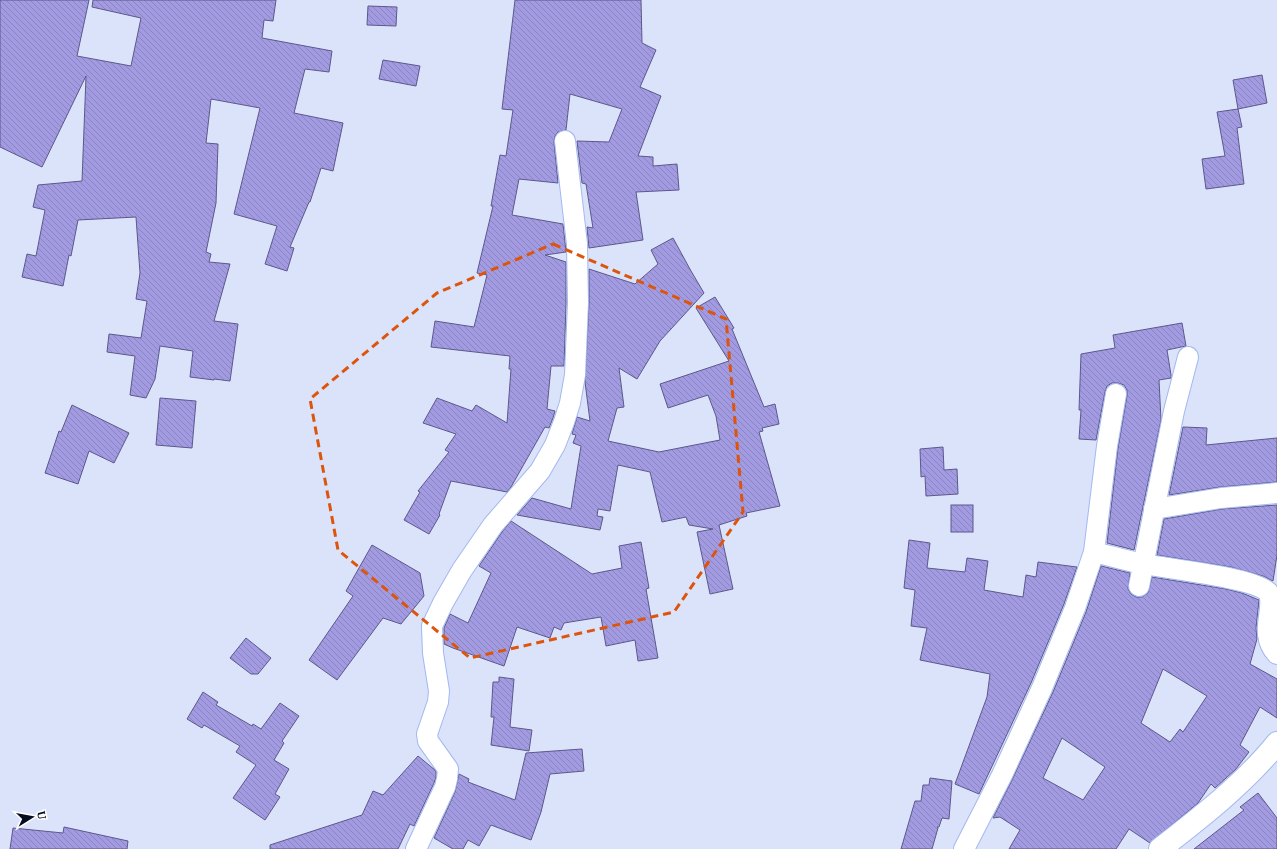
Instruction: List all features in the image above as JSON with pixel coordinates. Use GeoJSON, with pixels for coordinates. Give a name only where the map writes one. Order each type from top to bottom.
{"type":"FeatureCollection","features":[{"type":"Feature","properties":{"kind":"street"},"geometry":{"type":"LineString","coordinates":[[416,849],[448,779],[448,769],[428,741],[427,734],[438,702],[439,691],[432,653],[432,626],[443,602],[462,570],[493,525],[540,471],[555,445],[570,403],[575,375],[578,296],[577,244],[565,140]]}},
{"type":"Feature","properties":{"kind":"street"},"geometry":{"type":"LineString","coordinates":[[1139,586],[1174,411],[1188,357]]}},
{"type":"Feature","properties":{"kind":"street"},"geometry":{"type":"LineString","coordinates":[[964,849],[1002,775],[1042,688],[1075,608],[1094,552],[1107,446],[1116,394]]}},
{"type":"Feature","properties":{"kind":"street"},"geometry":{"type":"LineString","coordinates":[[1154,509],[1221,498],[1277,493]]}},
{"type":"Feature","properties":{"kind":"street"},"geometry":{"type":"LineString","coordinates":[[1094,552],[1144,564],[1208,574],[1260,587],[1269,593],[1274,603],[1269,628],[1269,640],[1272,649],[1277,654]]}},
{"type":"Feature","properties":{"kind":"street"},"geometry":{"type":"LineString","coordinates":[[1160,849],[1195,822],[1256,768],[1277,743]]}},
{"type":"Feature","properties":{"kind":"highlighted area"},"geometry":{"type":"Polygon","coordinates":[[[553,244],[726,319],[743,512],[674,612],[470,658],[338,550],[310,399],[437,293],[553,244]]]}},
{"type":"Feature","properties":{"kind":"building"},"geometry":{"type":"Polygon","coordinates":[[[0,0],[89,0],[77,56],[131,66],[141,18],[92,7],[93,0],[276,0],[273,21],[264,20],[262,38],[332,51],[329,72],[305,69],[294,113],[343,123],[333,171],[321,168],[310,202],[290,247],[294,248],[287,271],[265,264],[277,226],[234,214],[260,108],[211,99],[206,143],[218,144],[216,203],[206,252],[211,254],[209,262],[230,264],[214,321],[238,324],[230,381],[190,377],[193,351],[160,346],[155,379],[146,398],[130,395],[135,356],[107,352],[109,334],[141,338],[147,301],[136,299],[140,273],[136,217],[78,220],[63,286],[22,277],[27,254],[36,256],[45,210],[33,207],[38,185],[82,181],[86,76],[42,167],[0,147],[0,0]]]}},
{"type":"Feature","properties":{"kind":"building"},"geometry":{"type":"Polygon","coordinates":[[[515,0],[641,0],[642,43],[656,50],[640,87],[661,96],[638,156],[653,157],[653,166],[677,164],[679,190],[636,192],[643,240],[589,248],[587,227],[593,228],[586,184],[582,183],[577,141],[609,142],[622,109],[570,94],[566,130],[558,132],[555,136],[554,142],[558,183],[519,179],[512,215],[563,224],[566,252],[545,255],[566,262],[564,366],[551,366],[547,409],[555,411],[553,418],[549,428],[545,427],[507,492],[451,481],[439,514],[440,515],[429,534],[404,520],[420,492],[418,491],[449,452],[445,450],[456,434],[423,423],[437,398],[472,411],[476,405],[507,423],[511,369],[509,369],[510,356],[431,347],[435,321],[474,327],[487,275],[477,273],[493,206],[491,206],[500,155],[506,156],[513,110],[502,109],[515,0]]]}},
{"type":"Feature","properties":{"kind":"building"},"geometry":{"type":"Polygon","coordinates":[[[368,6],[397,7],[396,26],[367,25],[368,6]]]}},
{"type":"Feature","properties":{"kind":"building"},"geometry":{"type":"Polygon","coordinates":[[[383,60],[420,66],[416,86],[379,79],[383,60]]]}},
{"type":"Feature","properties":{"kind":"building"},"geometry":{"type":"Polygon","coordinates":[[[1262,75],[1267,103],[1238,109],[1233,80],[1262,75]]]}},
{"type":"Feature","properties":{"kind":"building"},"geometry":{"type":"Polygon","coordinates":[[[1238,109],[1242,127],[1237,128],[1244,184],[1206,189],[1202,159],[1225,156],[1217,112],[1238,109]]]}},
{"type":"Feature","properties":{"kind":"building"},"geometry":{"type":"Polygon","coordinates":[[[673,238],[704,293],[660,341],[637,379],[619,368],[624,407],[617,408],[608,441],[659,452],[720,440],[716,416],[708,395],[668,408],[660,384],[729,361],[696,308],[715,297],[734,328],[732,329],[764,407],[775,404],[779,424],[762,428],[763,431],[759,432],[780,506],[746,513],[747,516],[719,525],[733,589],[710,594],[697,532],[713,529],[689,525],[686,517],[662,522],[650,472],[618,465],[610,511],[598,509],[597,516],[603,517],[600,530],[517,515],[532,498],[571,509],[581,446],[573,443],[576,435],[572,434],[577,417],[590,421],[585,382],[589,303],[589,269],[635,284],[658,264],[651,250],[673,238]]]}},
{"type":"Feature","properties":{"kind":"building"},"geometry":{"type":"Polygon","coordinates":[[[1182,323],[1186,346],[1167,350],[1171,378],[1159,380],[1161,420],[1134,550],[1107,543],[1118,448],[1127,390],[1124,385],[1118,383],[1112,383],[1107,386],[1096,440],[1079,439],[1081,410],[1079,410],[1081,354],[1115,348],[1113,335],[1182,323]]]}},
{"type":"Feature","properties":{"kind":"building"},"geometry":{"type":"Polygon","coordinates":[[[160,398],[196,401],[192,448],[156,445],[160,398]]]}},
{"type":"Feature","properties":{"kind":"building"},"geometry":{"type":"Polygon","coordinates":[[[72,405],[129,433],[114,463],[89,451],[78,484],[45,473],[59,431],[61,432],[72,405]]]}},
{"type":"Feature","properties":{"kind":"building"},"geometry":{"type":"Polygon","coordinates":[[[1183,427],[1207,428],[1206,445],[1277,438],[1277,482],[1220,487],[1169,495],[1183,427]]]}},
{"type":"Feature","properties":{"kind":"building"},"geometry":{"type":"Polygon","coordinates":[[[943,447],[944,470],[957,469],[958,494],[926,496],[925,476],[921,477],[920,449],[943,447]]]}},
{"type":"Feature","properties":{"kind":"building"},"geometry":{"type":"Polygon","coordinates":[[[951,505],[973,505],[973,532],[951,532],[951,505]]]}},
{"type":"Feature","properties":{"kind":"building"},"geometry":{"type":"Polygon","coordinates":[[[1277,505],[1277,555],[1273,581],[1263,576],[1231,567],[1157,555],[1164,519],[1222,509],[1277,505]]]}},
{"type":"Feature","properties":{"kind":"building"},"geometry":{"type":"Polygon","coordinates":[[[511,521],[592,574],[622,568],[619,546],[641,542],[649,588],[646,589],[658,658],[638,661],[635,640],[606,646],[601,617],[564,623],[561,630],[554,627],[550,638],[517,627],[504,666],[444,644],[444,628],[450,614],[468,623],[491,573],[479,566],[511,521]]]}},
{"type":"Feature","properties":{"kind":"building"},"geometry":{"type":"Polygon","coordinates":[[[909,540],[930,543],[927,568],[965,572],[967,558],[988,561],[984,590],[1023,597],[1026,575],[1036,577],[1038,562],[1077,567],[1064,604],[1031,683],[979,794],[955,784],[987,697],[990,674],[920,660],[927,628],[911,626],[915,590],[904,588],[909,540]]]}},
{"type":"Feature","properties":{"kind":"building"},"geometry":{"type":"Polygon","coordinates":[[[372,545],[420,573],[424,596],[401,624],[383,618],[337,680],[309,660],[353,596],[346,591],[372,545]]]}},
{"type":"Feature","properties":{"kind":"building"},"geometry":{"type":"Polygon","coordinates":[[[1101,566],[1130,573],[1128,589],[1131,594],[1136,597],[1142,597],[1148,593],[1152,577],[1226,589],[1242,593],[1259,600],[1256,628],[1257,639],[1250,664],[1277,679],[1277,718],[1260,707],[1240,745],[1249,752],[1236,769],[1215,788],[1211,784],[1198,803],[1150,843],[1129,829],[1116,849],[1009,849],[1020,830],[1000,817],[993,818],[1053,692],[1086,612],[1101,566]],[[1163,669],[1141,723],[1170,742],[1180,729],[1183,732],[1207,696],[1163,669]],[[1062,738],[1043,778],[1083,800],[1105,767],[1062,738]]]}},
{"type":"Feature","properties":{"kind":"building"},"geometry":{"type":"Polygon","coordinates":[[[246,638],[271,658],[258,674],[251,674],[230,658],[246,638]]]}},
{"type":"Feature","properties":{"kind":"building"},"geometry":{"type":"Polygon","coordinates":[[[499,677],[514,679],[510,727],[532,730],[529,751],[491,745],[494,717],[491,717],[493,682],[499,682],[499,677]]]}},
{"type":"Feature","properties":{"kind":"building"},"geometry":{"type":"Polygon","coordinates":[[[203,692],[218,702],[216,705],[252,726],[253,724],[261,729],[280,703],[299,716],[282,741],[284,743],[274,760],[289,769],[275,794],[280,797],[265,820],[233,798],[256,765],[236,752],[240,746],[204,725],[202,728],[187,719],[203,692]]]}},
{"type":"Feature","properties":{"kind":"building"},"geometry":{"type":"Polygon","coordinates":[[[582,749],[584,771],[550,774],[541,812],[531,840],[491,825],[479,846],[468,840],[463,849],[453,849],[434,838],[455,792],[459,774],[469,779],[468,782],[515,800],[526,753],[582,749]]]}},
{"type":"Feature","properties":{"kind":"building"},"geometry":{"type":"Polygon","coordinates":[[[418,756],[435,770],[436,777],[414,826],[410,824],[398,849],[270,849],[270,845],[362,815],[373,791],[383,795],[418,756]]]}},
{"type":"Feature","properties":{"kind":"building"},"geometry":{"type":"Polygon","coordinates":[[[930,778],[952,781],[949,819],[942,818],[939,827],[937,827],[932,849],[901,849],[915,801],[921,801],[923,785],[929,785],[930,778]]]}},
{"type":"Feature","properties":{"kind":"building"},"geometry":{"type":"Polygon","coordinates":[[[1258,793],[1277,818],[1277,849],[1194,849],[1244,810],[1240,807],[1258,793]]]}},
{"type":"Feature","properties":{"kind":"building"},"geometry":{"type":"Polygon","coordinates":[[[64,827],[128,841],[127,849],[10,849],[13,828],[63,833],[64,827]]]}}]}
